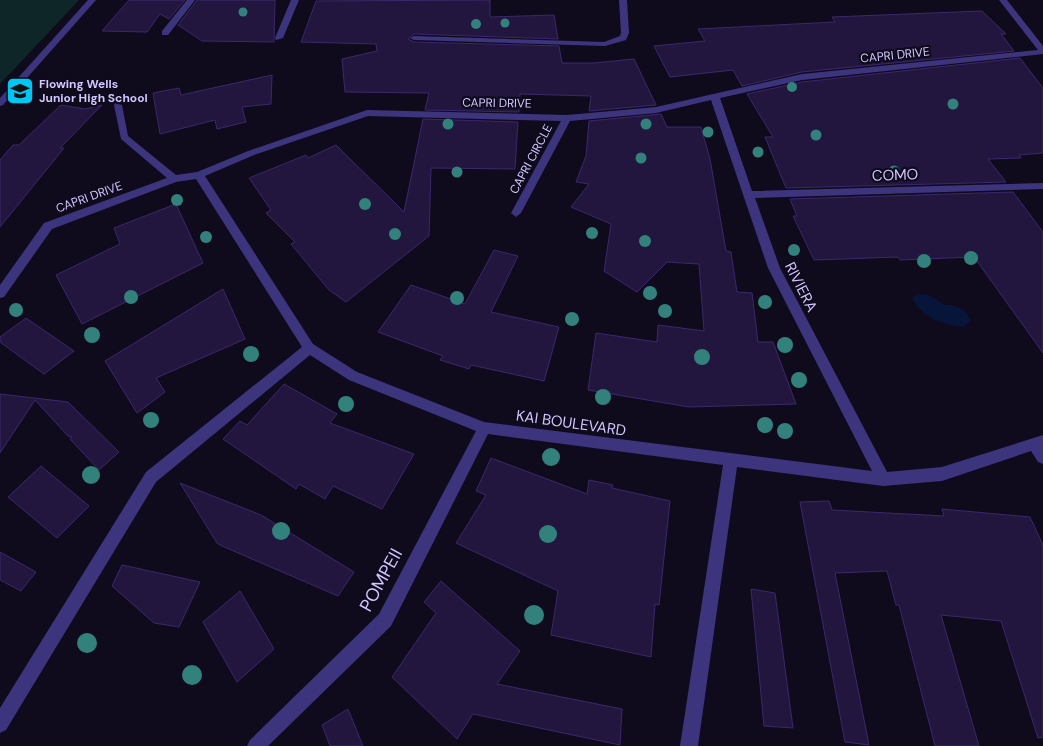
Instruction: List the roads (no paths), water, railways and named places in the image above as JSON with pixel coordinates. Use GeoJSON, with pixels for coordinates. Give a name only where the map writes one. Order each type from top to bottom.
{"type":"FeatureCollection","features":[{"type":"Feature","properties":{"kind":"street"},"geometry":{"type":"LineString","coordinates":[[0,103],[92,0]]}},
{"type":"Feature","properties":{"kind":"street"},"geometry":{"type":"LineString","coordinates":[[165,33],[192,0]]}},
{"type":"Feature","properties":{"kind":"street"},"geometry":{"type":"LineString","coordinates":[[279,38],[295,0]]}},
{"type":"Feature","properties":{"kind":"street"},"geometry":{"type":"LineString","coordinates":[[414,38],[604,44],[623,38],[625,33],[623,0]]}},
{"type":"Feature","properties":{"kind":"street"},"geometry":{"type":"LineString","coordinates":[[1003,0],[1043,52]]}},
{"type":"Feature","properties":{"kind":"street","name":"CAPRI DRIVE"},"geometry":{"type":"LineString","coordinates":[[0,294],[48,226],[174,179],[199,176],[251,153],[368,113],[567,118],[656,110],[802,77],[1043,52]]}},
{"type":"Feature","properties":{"kind":"street","name":"RIVIERA"},"geometry":{"type":"LineString","coordinates":[[714,98],[774,268],[884,479]]}},
{"type":"Feature","properties":{"kind":"street"},"geometry":{"type":"LineString","coordinates":[[118,105],[124,137],[174,179]]}},
{"type":"Feature","properties":{"kind":"street","name":"CAPRI CIRCLE"},"geometry":{"type":"LineString","coordinates":[[516,213],[567,118]]}},
{"type":"Feature","properties":{"kind":"street","name":"KAI BOULEVARD"},"geometry":{"type":"LineString","coordinates":[[199,176],[309,348],[353,376],[484,428],[884,479],[942,474],[1038,442]]}},
{"type":"Feature","properties":{"kind":"street","name":"COMO"},"geometry":{"type":"LineString","coordinates":[[748,195],[1043,186]]}},
{"type":"Feature","properties":{"kind":"street"},"geometry":{"type":"LineString","coordinates":[[0,724],[151,476],[309,348]]}},
{"type":"Feature","properties":{"kind":"street","name":"POMPEII"},"geometry":{"type":"LineString","coordinates":[[256,746],[385,620],[484,428]]}},
{"type":"Feature","properties":{"kind":"street"},"geometry":{"type":"LineString","coordinates":[[1038,442],[1043,458]]}},
{"type":"Feature","properties":{"kind":"street"},"geometry":{"type":"LineString","coordinates":[[689,746],[731,460]]}},
{"type":"Feature","properties":{"kind":"water"},"geometry":{"type":"Polygon","coordinates":[[[918,294],[929,295],[945,305],[952,305],[964,310],[971,320],[964,327],[934,319],[921,311],[916,305],[912,298],[918,294]]]}},
{"type":"Feature","properties":{"kind":"place","name":"Flowing Wells Junior High School"},"geometry":{"type":"Point","coordinates":[20,91]}}]}
